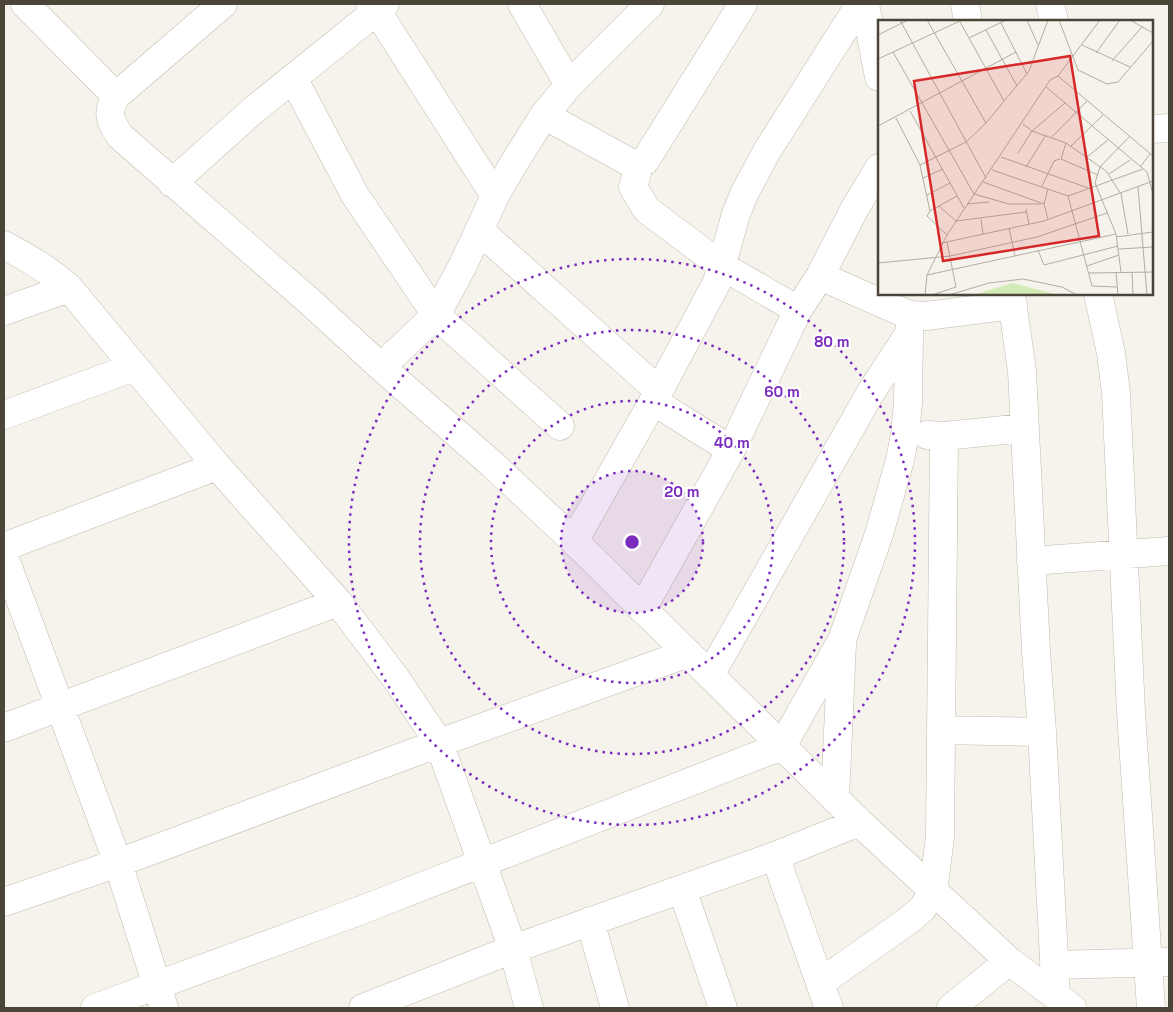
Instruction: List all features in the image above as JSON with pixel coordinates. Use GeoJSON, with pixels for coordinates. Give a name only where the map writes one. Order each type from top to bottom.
{"type":"FeatureCollection","features":[{"type":"Feature","properties":{"kind":"street"},"geometry":{"type":"LineString","coordinates":[[25,4],[116,96]]}},
{"type":"Feature","properties":{"kind":"street"},"geometry":{"type":"LineString","coordinates":[[222,4],[116,96],[111,105],[110,118],[120,136],[493,464],[574,541],[835,799],[933,892],[1009,961],[1064,1002]]}},
{"type":"Feature","properties":{"kind":"street"},"geometry":{"type":"LineString","coordinates":[[522,4],[569,86]]}},
{"type":"Feature","properties":{"kind":"street"},"geometry":{"type":"LineString","coordinates":[[381,367],[436,314],[463,265],[495,196],[544,115],[569,86],[650,4]]}},
{"type":"Feature","properties":{"kind":"street"},"geometry":{"type":"LineString","coordinates":[[743,4],[648,157],[640,163],[633,187],[647,210],[722,266],[798,310]]}},
{"type":"Feature","properties":{"kind":"street"},"geometry":{"type":"LineString","coordinates":[[574,541],[656,396],[717,282],[730,233],[745,192],[767,151],[860,4]]}},
{"type":"Feature","properties":{"kind":"street"},"geometry":{"type":"LineString","coordinates":[[865,4],[878,72]]}},
{"type":"Feature","properties":{"kind":"street"},"geometry":{"type":"LineString","coordinates":[[965,4],[968,20]]}},
{"type":"Feature","properties":{"kind":"street"},"geometry":{"type":"LineString","coordinates":[[1050,4],[1054,20]]}},
{"type":"Feature","properties":{"kind":"street"},"geometry":{"type":"LineString","coordinates":[[172,183],[234,126],[377,6],[495,196]]}},
{"type":"Feature","properties":{"kind":"street"},"geometry":{"type":"LineString","coordinates":[[293,78],[355,196],[436,314],[560,426]]}},
{"type":"Feature","properties":{"kind":"street"},"geometry":{"type":"LineString","coordinates":[[544,115],[629,162],[640,163]]}},
{"type":"Feature","properties":{"kind":"street"},"geometry":{"type":"LineString","coordinates":[[1153,129],[1169,128]]}},
{"type":"Feature","properties":{"kind":"street"},"geometry":{"type":"LineString","coordinates":[[642,609],[731,450],[798,310],[820,276],[855,208],[878,170]]}},
{"type":"Feature","properties":{"kind":"street"},"geometry":{"type":"LineString","coordinates":[[479,230],[656,396],[731,450]]}},
{"type":"Feature","properties":{"kind":"street"},"geometry":{"type":"LineString","coordinates":[[4,246],[53,273],[69,288],[217,466],[338,602],[397,680],[439,743],[513,949],[529,1008]]}},
{"type":"Feature","properties":{"kind":"street"},"geometry":{"type":"LineString","coordinates":[[95,1008],[161,997],[359,912],[782,746],[842,640],[879,534],[900,460],[908,403],[910,325],[897,310],[820,276]]}},
{"type":"Feature","properties":{"kind":"street"},"geometry":{"type":"LineString","coordinates":[[4,311],[69,288]]}},
{"type":"Feature","properties":{"kind":"street"},"geometry":{"type":"LineString","coordinates":[[1098,295],[1116,393],[1131,712],[1159,962],[1151,1008]]}},
{"type":"Feature","properties":{"kind":"street"},"geometry":{"type":"LineString","coordinates":[[710,675],[910,325],[926,316],[1012,299],[1022,371],[1054,964],[1064,1002]]}},
{"type":"Feature","properties":{"kind":"street"},"geometry":{"type":"LineString","coordinates":[[4,414],[134,367]]}},
{"type":"Feature","properties":{"kind":"street"},"geometry":{"type":"LineString","coordinates":[[905,434],[944,436],[1025,428]]}},
{"type":"Feature","properties":{"kind":"street"},"geometry":{"type":"LineString","coordinates":[[820,983],[909,920],[922,909],[933,892],[940,837],[944,436]]}},
{"type":"Feature","properties":{"kind":"street"},"geometry":{"type":"LineString","coordinates":[[4,547],[217,466]]}},
{"type":"Feature","properties":{"kind":"street"},"geometry":{"type":"LineString","coordinates":[[1031,561],[1169,551]]}},
{"type":"Feature","properties":{"kind":"street"},"geometry":{"type":"LineString","coordinates":[[4,556],[118,864],[161,997]]}},
{"type":"Feature","properties":{"kind":"street"},"geometry":{"type":"LineString","coordinates":[[4,728],[338,602]]}},
{"type":"Feature","properties":{"kind":"street"},"geometry":{"type":"LineString","coordinates":[[835,799],[842,640]]}},
{"type":"Feature","properties":{"kind":"street"},"geometry":{"type":"LineString","coordinates":[[4,902],[118,864],[439,743],[688,654]]}},
{"type":"Feature","properties":{"kind":"street"},"geometry":{"type":"LineString","coordinates":[[941,730],[1042,732]]}},
{"type":"Feature","properties":{"kind":"street"},"geometry":{"type":"LineString","coordinates":[[363,1008],[513,949],[774,856],[859,822]]}},
{"type":"Feature","properties":{"kind":"street"},"geometry":{"type":"LineString","coordinates":[[774,856],[829,1008]]}},
{"type":"Feature","properties":{"kind":"street"},"geometry":{"type":"LineString","coordinates":[[682,889],[724,1008]]}},
{"type":"Feature","properties":{"kind":"street"},"geometry":{"type":"LineString","coordinates":[[590,921],[615,1008]]}},
{"type":"Feature","properties":{"kind":"street"},"geometry":{"type":"LineString","coordinates":[[951,1008],[1009,961]]}},
{"type":"Feature","properties":{"kind":"street"},"geometry":{"type":"LineString","coordinates":[[1054,964],[1159,962]]}}]}
